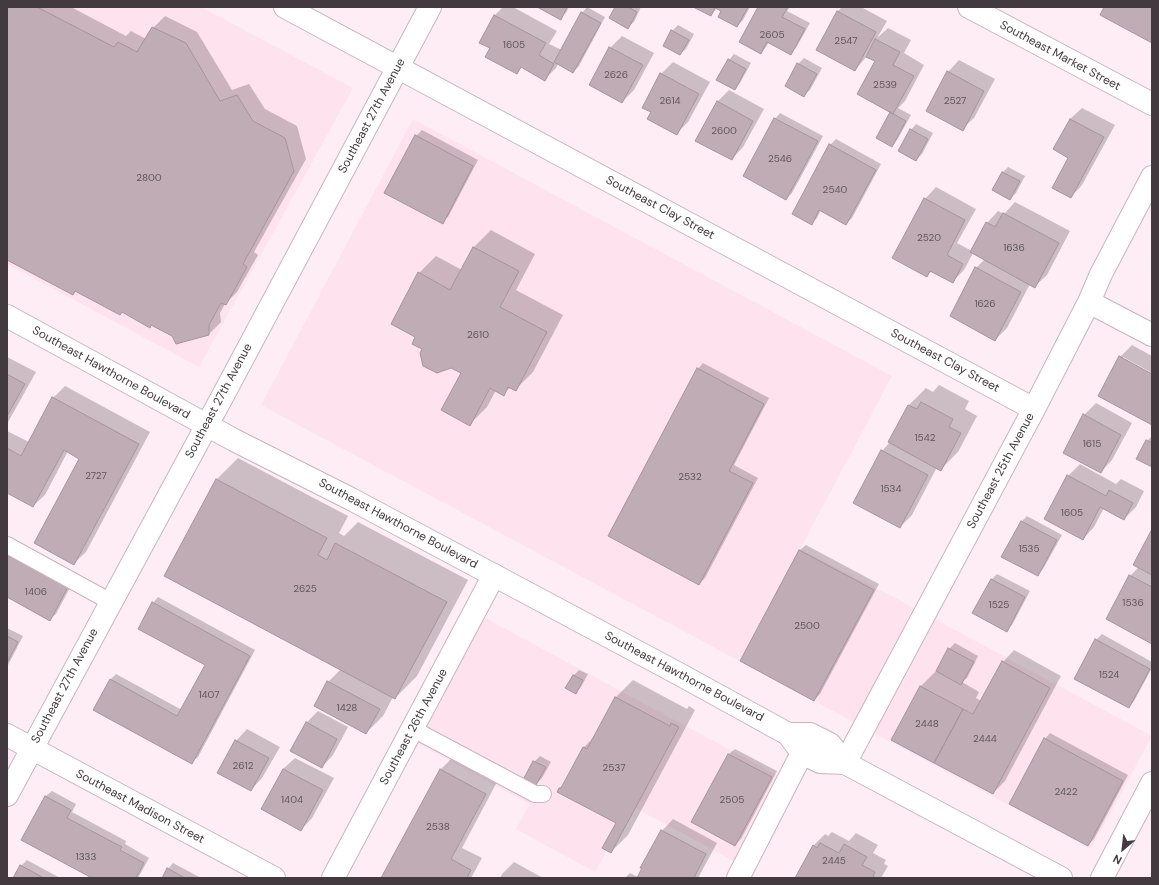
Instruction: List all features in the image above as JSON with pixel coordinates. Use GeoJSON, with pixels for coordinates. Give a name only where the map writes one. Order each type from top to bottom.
{"type":"FeatureCollection","features":[{"type":"Feature","properties":{"kind":"street","name":"Southeast Clay Street"},"geometry":{"type":"LineString","coordinates":[[285,7],[1034,409]]}},
{"type":"Feature","properties":{"kind":"street","name":"Southeast 27th Avenue"},"geometry":{"type":"LineString","coordinates":[[7,795],[207,425],[430,7]]}},
{"type":"Feature","properties":{"kind":"street","name":"Southeast Market Street"},"geometry":{"type":"LineString","coordinates":[[969,7],[1152,104]]}},
{"type":"Feature","properties":{"kind":"street","name":"Southeast 25th Avenue"},"geometry":{"type":"LineString","coordinates":[[845,763],[1034,409],[1089,302],[1101,274],[1152,177]]}},
{"type":"Feature","properties":{"kind":"street"},"geometry":{"type":"LineString","coordinates":[[1089,302],[1152,336]]}},
{"type":"Feature","properties":{"kind":"street","name":"Southeast Hawthorne Boulevard"},"geometry":{"type":"LineString","coordinates":[[7,316],[234,440],[351,499],[788,734],[802,753],[820,762],[845,763]]}},
{"type":"Feature","properties":{"kind":"street","name":"Southeast 26th Avenue"},"geometry":{"type":"LineString","coordinates":[[333,878],[494,575]]}},
{"type":"Feature","properties":{"kind":"street","name":"Southeast Hawthorne Boulevard"},"geometry":{"type":"LineString","coordinates":[[788,734],[810,734],[830,744],[845,763],[1061,878]]}},
{"type":"Feature","properties":{"kind":"street","name":"Southeast Madison Street"},"geometry":{"type":"LineString","coordinates":[[7,735],[274,878]]}},
{"type":"Feature","properties":{"kind":"street"},"geometry":{"type":"LineString","coordinates":[[738,878],[802,753]]}},
{"type":"Feature","properties":{"kind":"street"},"geometry":{"type":"LineString","coordinates":[[1102,878],[1152,784]]}},
{"type":"Feature","properties":{"kind":"lane"},"geometry":{"type":"LineString","coordinates":[[7,545],[111,602]]}},
{"type":"Feature","properties":{"kind":"lane"},"geometry":{"type":"LineString","coordinates":[[413,729],[535,794],[543,794]]}},
{"type":"Feature","properties":{"kind":"shaded area"},"geometry":{"type":"Polygon","coordinates":[[[7,7],[201,7],[353,88],[199,367],[7,264],[7,7]]]}},
{"type":"Feature","properties":{"kind":"shaded area"},"geometry":{"type":"Polygon","coordinates":[[[413,119],[892,376],[800,549],[901,601],[1152,736],[1091,849],[261,405],[413,119]]]}},
{"type":"Feature","properties":{"kind":"shaded area"},"geometry":{"type":"Polygon","coordinates":[[[472,611],[786,780],[741,865],[632,806],[595,872],[516,829],[530,804],[405,737],[472,611]]]}},
{"type":"Feature","properties":{"kind":"building"},"geometry":{"type":"Polygon","coordinates":[[[7,7],[37,7],[114,47],[118,42],[137,52],[152,27],[186,43],[220,101],[237,95],[253,121],[285,138],[294,171],[243,264],[247,267],[226,305],[221,303],[209,325],[209,335],[176,344],[172,336],[151,325],[150,328],[122,312],[120,315],[75,291],[73,295],[7,260],[7,7]]]}},
{"type":"Feature","properties":{"kind":"building"},"geometry":{"type":"Polygon","coordinates":[[[537,7],[567,7],[561,20],[537,7]]]}},
{"type":"Feature","properties":{"kind":"building"},"geometry":{"type":"Polygon","coordinates":[[[615,7],[628,7],[637,12],[628,29],[609,18],[615,7]]]}},
{"type":"Feature","properties":{"kind":"building"},"geometry":{"type":"Polygon","coordinates":[[[693,7],[748,7],[737,27],[718,17],[721,11],[715,8],[711,16],[693,7]]]}},
{"type":"Feature","properties":{"kind":"building"},"geometry":{"type":"Polygon","coordinates":[[[758,7],[788,7],[782,17],[805,29],[791,55],[767,42],[761,54],[739,42],[758,7]]]}},
{"type":"Feature","properties":{"kind":"building"},"geometry":{"type":"Polygon","coordinates":[[[1104,7],[1152,7],[1152,43],[1100,15],[1104,7]]]}},
{"type":"Feature","properties":{"kind":"building"},"geometry":{"type":"Polygon","coordinates":[[[837,11],[876,32],[855,71],[816,50],[837,11]]]}},
{"type":"Feature","properties":{"kind":"building"},"geometry":{"type":"Polygon","coordinates":[[[581,12],[601,23],[573,73],[554,62],[581,12]]]}},
{"type":"Feature","properties":{"kind":"building"},"geometry":{"type":"Polygon","coordinates":[[[494,15],[546,43],[539,55],[554,64],[545,81],[521,67],[517,74],[485,57],[490,48],[479,43],[494,15]]]}},
{"type":"Feature","properties":{"kind":"building"},"geometry":{"type":"Polygon","coordinates":[[[671,30],[689,40],[680,55],[663,46],[671,30]]]}},
{"type":"Feature","properties":{"kind":"building"},"geometry":{"type":"Polygon","coordinates":[[[875,39],[900,52],[893,65],[914,76],[893,114],[857,94],[875,61],[866,57],[875,39]]]}},
{"type":"Feature","properties":{"kind":"building"},"geometry":{"type":"Polygon","coordinates":[[[609,47],[643,65],[622,103],[589,85],[609,47]]]}},
{"type":"Feature","properties":{"kind":"building"},"geometry":{"type":"Polygon","coordinates":[[[728,59],[746,69],[735,90],[716,80],[728,59]]]}},
{"type":"Feature","properties":{"kind":"building"},"geometry":{"type":"Polygon","coordinates":[[[797,63],[817,74],[804,97],[785,86],[797,63]]]}},
{"type":"Feature","properties":{"kind":"building"},"geometry":{"type":"Polygon","coordinates":[[[947,71],[984,91],[963,131],[926,111],[947,71]]]}},
{"type":"Feature","properties":{"kind":"building"},"geometry":{"type":"Polygon","coordinates":[[[660,73],[699,94],[677,135],[647,119],[651,112],[642,108],[660,73]]]}},
{"type":"Feature","properties":{"kind":"building"},"geometry":{"type":"Polygon","coordinates":[[[717,101],[753,121],[732,160],[695,141],[717,101]]]}},
{"type":"Feature","properties":{"kind":"building"},"geometry":{"type":"Polygon","coordinates":[[[890,112],[906,121],[892,147],[876,138],[890,112]]]}},
{"type":"Feature","properties":{"kind":"building"},"geometry":{"type":"Polygon","coordinates":[[[774,118],[818,141],[786,200],[743,176],[774,118]]]}},
{"type":"Feature","properties":{"kind":"building"},"geometry":{"type":"Polygon","coordinates":[[[1070,119],[1104,137],[1071,198],[1052,188],[1068,158],[1053,149],[1070,119]]]}},
{"type":"Feature","properties":{"kind":"building"},"geometry":{"type":"Polygon","coordinates":[[[910,129],[928,139],[916,161],[898,151],[910,129]]]}},
{"type":"Feature","properties":{"kind":"building"},"geometry":{"type":"Polygon","coordinates":[[[415,135],[473,166],[443,224],[384,193],[415,135]]]}},
{"type":"Feature","properties":{"kind":"building"},"geometry":{"type":"Polygon","coordinates":[[[829,144],[876,170],[846,225],[819,210],[812,225],[792,214],[829,144]]]}},
{"type":"Feature","properties":{"kind":"building"},"geometry":{"type":"Polygon","coordinates":[[[1002,172],[1020,181],[1010,200],[992,190],[1002,172]]]}},
{"type":"Feature","properties":{"kind":"building"},"geometry":{"type":"Polygon","coordinates":[[[924,198],[965,220],[947,255],[963,264],[953,283],[930,271],[927,277],[892,258],[924,198]]]}},
{"type":"Feature","properties":{"kind":"building"},"geometry":{"type":"Polygon","coordinates":[[[1003,213],[1059,243],[1035,288],[970,252],[986,222],[995,227],[1003,213]]]}},
{"type":"Feature","properties":{"kind":"building"},"geometry":{"type":"Polygon","coordinates":[[[473,247],[519,271],[500,307],[547,332],[516,391],[508,387],[504,396],[490,388],[470,426],[441,410],[461,373],[451,368],[437,373],[423,366],[420,353],[422,349],[412,344],[415,337],[391,324],[418,272],[450,290],[473,247]]]}},
{"type":"Feature","properties":{"kind":"building"},"geometry":{"type":"Polygon","coordinates":[[[975,267],[1021,292],[995,341],[950,316],[975,267]]]}},
{"type":"Feature","properties":{"kind":"building"},"geometry":{"type":"Polygon","coordinates":[[[1119,356],[1152,374],[1152,425],[1098,396],[1119,356]]]}},
{"type":"Feature","properties":{"kind":"building"},"geometry":{"type":"Polygon","coordinates":[[[697,368],[764,404],[729,471],[753,483],[699,585],[608,536],[697,368]]]}},
{"type":"Feature","properties":{"kind":"building"},"geometry":{"type":"Polygon","coordinates":[[[7,374],[25,384],[7,416],[7,374]]]}},
{"type":"Feature","properties":{"kind":"building"},"geometry":{"type":"Polygon","coordinates":[[[52,397],[139,444],[74,565],[34,543],[79,459],[64,450],[33,507],[7,493],[7,448],[21,456],[52,397]]]}},
{"type":"Feature","properties":{"kind":"building"},"geometry":{"type":"Polygon","coordinates":[[[921,402],[953,419],[949,427],[961,433],[941,471],[888,442],[908,405],[917,409],[921,402]]]}},
{"type":"Feature","properties":{"kind":"building"},"geometry":{"type":"Polygon","coordinates":[[[1083,414],[1121,435],[1101,473],[1063,453],[1083,414]]]}},
{"type":"Feature","properties":{"kind":"building"},"geometry":{"type":"Polygon","coordinates":[[[1146,440],[1152,443],[1152,467],[1136,459],[1146,440]]]}},
{"type":"Feature","properties":{"kind":"building"},"geometry":{"type":"Polygon","coordinates":[[[881,450],[928,475],[900,528],[853,503],[881,450]]]}},
{"type":"Feature","properties":{"kind":"building"},"geometry":{"type":"Polygon","coordinates":[[[1067,475],[1106,496],[1109,490],[1133,503],[1124,520],[1100,507],[1083,540],[1044,519],[1067,475]]]}},
{"type":"Feature","properties":{"kind":"building"},"geometry":{"type":"Polygon","coordinates":[[[216,479],[327,538],[318,555],[327,560],[335,543],[447,602],[395,699],[164,576],[216,479]]]}},
{"type":"Feature","properties":{"kind":"building"},"geometry":{"type":"Polygon","coordinates":[[[1021,521],[1057,540],[1038,576],[1001,557],[1021,521]]]}},
{"type":"Feature","properties":{"kind":"building"},"geometry":{"type":"Polygon","coordinates":[[[1152,529],[1152,575],[1133,565],[1152,529]]]}},
{"type":"Feature","properties":{"kind":"building"},"geometry":{"type":"Polygon","coordinates":[[[799,550],[874,590],[814,701],[740,661],[799,550]]]}},
{"type":"Feature","properties":{"kind":"building"},"geometry":{"type":"Polygon","coordinates":[[[7,555],[68,587],[50,621],[7,597],[7,555]]]}},
{"type":"Feature","properties":{"kind":"building"},"geometry":{"type":"Polygon","coordinates":[[[1129,575],[1152,587],[1152,644],[1106,619],[1129,575]]]}},
{"type":"Feature","properties":{"kind":"building"},"geometry":{"type":"Polygon","coordinates":[[[991,579],[1025,597],[1007,632],[972,613],[991,579]]]}},
{"type":"Feature","properties":{"kind":"building"},"geometry":{"type":"Polygon","coordinates":[[[152,602],[250,656],[192,764],[93,710],[110,679],[177,716],[205,665],[138,629],[152,602]]]}},
{"type":"Feature","properties":{"kind":"building"},"geometry":{"type":"Polygon","coordinates":[[[7,636],[18,642],[7,663],[7,636]]]}},
{"type":"Feature","properties":{"kind":"building"},"geometry":{"type":"Polygon","coordinates":[[[1095,639],[1150,669],[1129,708],[1074,679],[1095,639]]]}},
{"type":"Feature","properties":{"kind":"building"},"geometry":{"type":"Polygon","coordinates":[[[948,648],[974,662],[961,685],[936,671],[948,648]]]}},
{"type":"Feature","properties":{"kind":"building"},"geometry":{"type":"Polygon","coordinates":[[[1002,661],[1050,688],[993,794],[934,763],[963,709],[973,714],[1002,661]]]}},
{"type":"Feature","properties":{"kind":"building"},"geometry":{"type":"Polygon","coordinates":[[[573,675],[583,680],[576,694],[565,688],[573,675]]]}},
{"type":"Feature","properties":{"kind":"building"},"geometry":{"type":"Polygon","coordinates":[[[327,681],[380,709],[366,734],[314,706],[327,681]]]}},
{"type":"Feature","properties":{"kind":"building"},"geometry":{"type":"Polygon","coordinates":[[[920,686],[963,709],[934,763],[891,740],[920,686]]]}},
{"type":"Feature","properties":{"kind":"building"},"geometry":{"type":"Polygon","coordinates":[[[615,697],[670,726],[671,723],[679,727],[611,853],[602,848],[616,823],[557,792],[559,788],[561,788],[583,747],[587,749],[615,697]]]}},
{"type":"Feature","properties":{"kind":"building"},"geometry":{"type":"Polygon","coordinates":[[[306,722],[337,739],[322,768],[290,751],[306,722]]]}},
{"type":"Feature","properties":{"kind":"building"},"geometry":{"type":"Polygon","coordinates":[[[1044,738],[1123,781],[1088,846],[1009,804],[1044,738]]]}},
{"type":"Feature","properties":{"kind":"building"},"geometry":{"type":"Polygon","coordinates":[[[235,740],[269,758],[251,791],[217,773],[235,740]]]}},
{"type":"Feature","properties":{"kind":"building"},"geometry":{"type":"Polygon","coordinates":[[[728,754],[772,777],[735,846],[691,822],[728,754]]]}},
{"type":"Feature","properties":{"kind":"building"},"geometry":{"type":"Polygon","coordinates":[[[533,761],[546,767],[536,785],[524,778],[533,761]]]}},
{"type":"Feature","properties":{"kind":"building"},"geometry":{"type":"Polygon","coordinates":[[[283,769],[323,790],[301,831],[261,809],[283,769]]]}},
{"type":"Feature","properties":{"kind":"building"},"geometry":{"type":"Polygon","coordinates":[[[440,769],[486,794],[451,859],[471,870],[467,878],[381,878],[440,769]]]}},
{"type":"Feature","properties":{"kind":"building"},"geometry":{"type":"Polygon","coordinates":[[[45,796],[71,810],[67,818],[122,847],[120,850],[144,863],[136,878],[92,878],[21,840],[45,796]]]}},
{"type":"Feature","properties":{"kind":"building"},"geometry":{"type":"Polygon","coordinates":[[[661,830],[706,854],[694,878],[637,878],[642,868],[640,868],[661,830]]]}},
{"type":"Feature","properties":{"kind":"building"},"geometry":{"type":"Polygon","coordinates":[[[820,843],[839,853],[844,844],[867,857],[862,865],[875,872],[873,876],[876,878],[795,878],[813,845],[817,848],[820,843]]]}},
{"type":"Feature","properties":{"kind":"building"},"geometry":{"type":"Polygon","coordinates":[[[20,865],[44,878],[13,878],[20,865]]]}},
{"type":"Feature","properties":{"kind":"building"},"geometry":{"type":"Polygon","coordinates":[[[167,868],[185,878],[162,878],[167,868]]]}}]}
